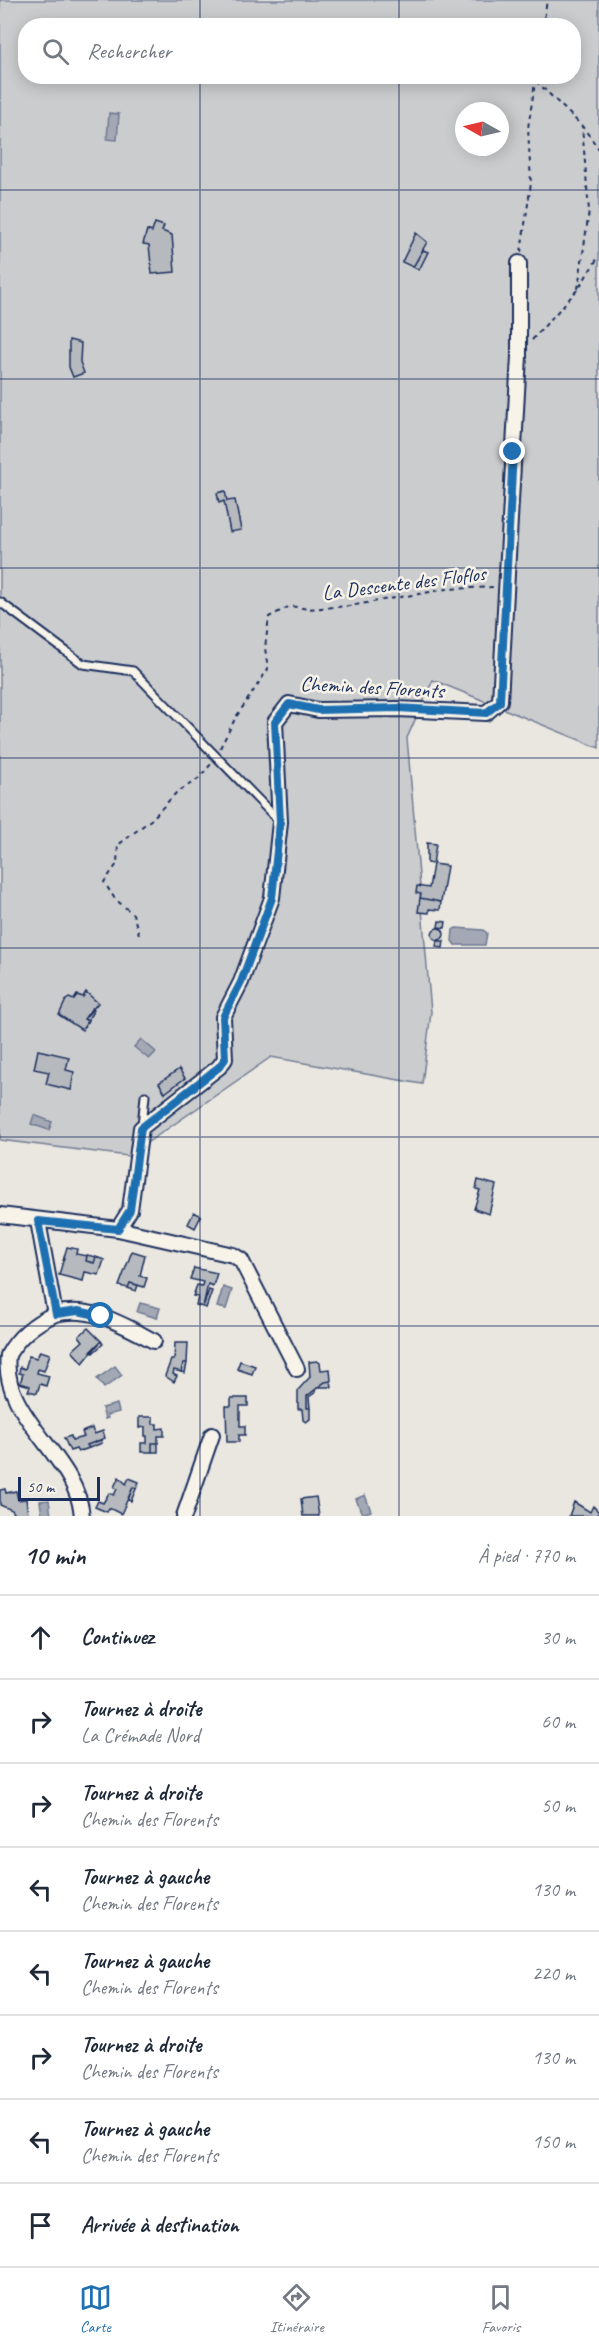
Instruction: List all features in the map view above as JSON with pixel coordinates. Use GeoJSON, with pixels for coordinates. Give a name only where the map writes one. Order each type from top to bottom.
{"type":"FeatureCollection","features":[{"type":"Feature","properties":{"kind":"street","name":"Chemin des Florents"},"geometry":{"type":"LineString","coordinates":[[141,1128],[219,1067],[225,1059],[223,1017],[241,982],[272,898],[280,822],[275,722],[289,704],[318,710],[397,708],[486,713],[500,702],[519,356],[519,263]]}},
{"type":"Feature","properties":{"kind":"street"},"geometry":{"type":"LineString","coordinates":[[118,1229],[130,1210],[141,1128]]}},
{"type":"Feature","properties":{"kind":"street"},"geometry":{"type":"LineString","coordinates":[[0,1215],[118,1229],[233,1255],[242,1260],[297,1369]]}},
{"type":"Feature","properties":{"kind":"street"},"geometry":{"type":"LineString","coordinates":[[38,1221],[56,1314]]}},
{"type":"Feature","properties":{"kind":"street"},"geometry":{"type":"LineString","coordinates":[[82,1516],[73,1489],[10,1410],[2,1389],[2,1370],[14,1345],[38,1322],[66,1311],[91,1313],[154,1341]]}},
{"type":"Feature","properties":{"kind":"street"},"geometry":{"type":"LineString","coordinates":[[184,1516],[212,1435]]}},
{"type":"Feature","properties":{"kind":"lane"},"geometry":{"type":"LineString","coordinates":[[0,602],[83,664],[133,671],[280,822]]}},
{"type":"Feature","properties":{"kind":"lane"},"geometry":{"type":"LineString","coordinates":[[141,1128],[145,1096]]}},
{"type":"Feature","properties":{"kind":"path"},"geometry":{"type":"LineString","coordinates":[[544,18],[547,0]]}},
{"type":"Feature","properties":{"kind":"path"},"geometry":{"type":"LineString","coordinates":[[519,263],[525,238],[531,183],[528,128],[535,84]]}},
{"type":"Feature","properties":{"kind":"path"},"geometry":{"type":"LineString","coordinates":[[539,84],[582,126],[599,148]]}},
{"type":"Feature","properties":{"kind":"path"},"geometry":{"type":"LineString","coordinates":[[578,289],[588,211],[582,126]]}},
{"type":"Feature","properties":{"kind":"path"},"geometry":{"type":"LineString","coordinates":[[519,356],[578,289],[599,256]]}},
{"type":"Feature","properties":{"kind":"path","name":"La Descente des Floflos"},"geometry":{"type":"LineString","coordinates":[[139,934],[133,914],[115,899],[104,882],[117,864],[118,845],[152,819],[176,793],[198,779],[217,756],[236,717],[268,669],[265,648],[269,617],[290,606],[308,609],[349,606],[447,589],[507,586]]}},
{"type":"Feature","properties":{"kind":"shaded area"},"geometry":{"type":"Polygon","coordinates":[[[0,0],[599,0],[599,748],[433,680],[407,738],[431,1012],[422,1084],[271,1057],[128,1156],[0,1140],[0,0]]]}},
{"type":"Feature","properties":{"kind":"shaded area"},"geometry":{"type":"Polygon","coordinates":[[[109,113],[119,114],[117,140],[107,139],[109,113]]]}},
{"type":"Feature","properties":{"kind":"shaded area"},"geometry":{"type":"Polygon","coordinates":[[[456,928],[483,930],[487,933],[485,945],[455,945],[452,941],[453,930],[456,928]]]}},
{"type":"Feature","properties":{"kind":"shaded area"},"geometry":{"type":"Polygon","coordinates":[[[141,1039],[156,1052],[149,1059],[134,1047],[141,1039]]]}},
{"type":"Feature","properties":{"kind":"shaded area"},"geometry":{"type":"Polygon","coordinates":[[[34,1115],[52,1122],[49,1130],[31,1124],[34,1115]]]}},
{"type":"Feature","properties":{"kind":"shaded area"},"geometry":{"type":"Polygon","coordinates":[[[223,1287],[232,1290],[226,1309],[217,1307],[223,1287]]]}},
{"type":"Feature","properties":{"kind":"shaded area"},"geometry":{"type":"Polygon","coordinates":[[[140,1303],[160,1308],[157,1318],[137,1312],[140,1303]]]}},
{"type":"Feature","properties":{"kind":"shaded area"},"geometry":{"type":"Polygon","coordinates":[[[115,1366],[122,1375],[104,1388],[97,1379],[115,1366]]]}},
{"type":"Feature","properties":{"kind":"shaded area"},"geometry":{"type":"Polygon","coordinates":[[[117,1404],[119,1412],[107,1415],[108,1418],[105,1419],[102,1408],[117,1404]]]}},
{"type":"Feature","properties":{"kind":"shaded area"},"geometry":{"type":"Polygon","coordinates":[[[365,1495],[371,1511],[362,1514],[356,1499],[365,1495]]]}},
{"type":"Feature","properties":{"kind":"shaded area"},"geometry":{"type":"Polygon","coordinates":[[[49,1500],[51,1516],[42,1516],[40,1501],[49,1500]]]}},
{"type":"Feature","properties":{"kind":"building"},"geometry":{"type":"Polygon","coordinates":[[[155,223],[164,226],[162,231],[172,235],[175,272],[152,274],[149,245],[143,244],[147,230],[152,232],[155,223]]]}},
{"type":"Feature","properties":{"kind":"building"},"geometry":{"type":"Polygon","coordinates":[[[416,233],[427,242],[413,267],[402,262],[416,233]]]}},
{"type":"Feature","properties":{"kind":"building"},"geometry":{"type":"Polygon","coordinates":[[[423,250],[428,252],[419,270],[413,267],[423,250]]]}},
{"type":"Feature","properties":{"kind":"building"},"geometry":{"type":"Polygon","coordinates":[[[69,340],[81,343],[80,362],[84,373],[73,377],[69,367],[69,340]]]}},
{"type":"Feature","properties":{"kind":"building"},"geometry":{"type":"Polygon","coordinates":[[[225,491],[227,501],[235,500],[241,530],[230,532],[224,501],[219,503],[217,493],[225,491]]]}},
{"type":"Feature","properties":{"kind":"building"},"geometry":{"type":"Polygon","coordinates":[[[427,843],[436,844],[433,864],[427,863],[427,843]]]}},
{"type":"Feature","properties":{"kind":"building"},"geometry":{"type":"Polygon","coordinates":[[[433,864],[447,866],[441,902],[420,898],[421,894],[416,893],[417,886],[429,888],[433,864]]]}},
{"type":"Feature","properties":{"kind":"building"},"geometry":{"type":"Polygon","coordinates":[[[420,898],[441,902],[440,910],[429,909],[429,913],[418,912],[420,898]]]}},
{"type":"Feature","properties":{"kind":"building"},"geometry":{"type":"Polygon","coordinates":[[[439,921],[446,922],[445,928],[438,927],[439,921]]]}},
{"type":"Feature","properties":{"kind":"building"},"geometry":{"type":"Polygon","coordinates":[[[440,928],[444,934],[440,940],[436,940],[432,932],[440,928]]]}},
{"type":"Feature","properties":{"kind":"building"},"geometry":{"type":"Polygon","coordinates":[[[437,941],[444,941],[443,948],[436,947],[437,941]]]}},
{"type":"Feature","properties":{"kind":"building"},"geometry":{"type":"Polygon","coordinates":[[[86,992],[98,1003],[84,1019],[88,1021],[82,1030],[59,1015],[66,1000],[69,998],[74,1000],[77,995],[83,997],[86,992]]]}},
{"type":"Feature","properties":{"kind":"building"},"geometry":{"type":"Polygon","coordinates":[[[92,1008],[94,1010],[87,1021],[84,1019],[92,1008]]]}},
{"type":"Feature","properties":{"kind":"building"},"geometry":{"type":"Polygon","coordinates":[[[38,1050],[69,1057],[66,1070],[74,1072],[71,1090],[46,1084],[49,1072],[34,1069],[38,1050]]]}},
{"type":"Feature","properties":{"kind":"building"},"geometry":{"type":"Polygon","coordinates":[[[179,1069],[185,1078],[165,1093],[159,1083],[179,1069]]]}},
{"type":"Feature","properties":{"kind":"building"},"geometry":{"type":"Polygon","coordinates":[[[478,1180],[496,1185],[489,1214],[474,1209],[480,1190],[476,1189],[478,1180]]]}},
{"type":"Feature","properties":{"kind":"building"},"geometry":{"type":"Polygon","coordinates":[[[194,1212],[201,1216],[195,1228],[188,1224],[194,1212]]]}},
{"type":"Feature","properties":{"kind":"building"},"geometry":{"type":"Polygon","coordinates":[[[67,1247],[77,1249],[76,1254],[87,1256],[86,1261],[94,1263],[96,1257],[104,1260],[99,1275],[85,1272],[83,1281],[59,1275],[67,1247]]]}},
{"type":"Feature","properties":{"kind":"building"},"geometry":{"type":"Polygon","coordinates":[[[132,1251],[145,1255],[140,1276],[147,1278],[144,1287],[130,1283],[128,1288],[119,1286],[132,1251]]]}},
{"type":"Feature","properties":{"kind":"building"},"geometry":{"type":"Polygon","coordinates":[[[87,1255],[96,1257],[94,1263],[86,1261],[87,1255]]]}},
{"type":"Feature","properties":{"kind":"building"},"geometry":{"type":"Polygon","coordinates":[[[194,1268],[217,1273],[213,1286],[208,1284],[203,1307],[196,1305],[198,1297],[193,1296],[197,1285],[202,1286],[203,1282],[190,1279],[194,1268]]]}},
{"type":"Feature","properties":{"kind":"building"},"geometry":{"type":"Polygon","coordinates":[[[130,1283],[138,1285],[136,1291],[128,1288],[130,1283]]]}},
{"type":"Feature","properties":{"kind":"building"},"geometry":{"type":"Polygon","coordinates":[[[209,1290],[212,1291],[206,1308],[203,1307],[209,1290]]]}},
{"type":"Feature","properties":{"kind":"building"},"geometry":{"type":"Polygon","coordinates":[[[88,1328],[101,1341],[83,1363],[72,1351],[83,1341],[79,1336],[88,1328]]]}},
{"type":"Feature","properties":{"kind":"building"},"geometry":{"type":"Polygon","coordinates":[[[101,1341],[103,1344],[93,1353],[91,1351],[101,1341]]]}},
{"type":"Feature","properties":{"kind":"building"},"geometry":{"type":"Polygon","coordinates":[[[175,1343],[188,1343],[187,1363],[183,1363],[181,1372],[174,1370],[173,1374],[177,1376],[174,1382],[165,1376],[171,1360],[174,1360],[175,1343]]]}},
{"type":"Feature","properties":{"kind":"building"},"geometry":{"type":"Polygon","coordinates":[[[40,1351],[50,1354],[44,1371],[38,1369],[37,1373],[49,1376],[46,1386],[40,1384],[37,1393],[28,1391],[30,1386],[20,1383],[23,1374],[19,1373],[20,1367],[25,1369],[29,1356],[37,1358],[40,1351]]]}},
{"type":"Feature","properties":{"kind":"building"},"geometry":{"type":"Polygon","coordinates":[[[240,1361],[255,1366],[252,1374],[237,1369],[240,1361]]]}},
{"type":"Feature","properties":{"kind":"building"},"geometry":{"type":"Polygon","coordinates":[[[309,1362],[320,1363],[321,1370],[330,1369],[331,1381],[325,1382],[307,1396],[310,1419],[306,1422],[303,1420],[302,1409],[298,1409],[298,1390],[310,1377],[309,1362]]]}},
{"type":"Feature","properties":{"kind":"building"},"geometry":{"type":"Polygon","coordinates":[[[183,1363],[187,1363],[185,1373],[181,1372],[183,1363]]]}},
{"type":"Feature","properties":{"kind":"building"},"geometry":{"type":"Polygon","coordinates":[[[331,1381],[332,1387],[318,1387],[325,1382],[331,1381]]]}},
{"type":"Feature","properties":{"kind":"building"},"geometry":{"type":"Polygon","coordinates":[[[315,1390],[316,1392],[309,1397],[310,1408],[307,1408],[307,1396],[315,1390]]]}},
{"type":"Feature","properties":{"kind":"building"},"geometry":{"type":"Polygon","coordinates":[[[231,1398],[248,1398],[248,1406],[240,1406],[240,1426],[245,1426],[245,1435],[239,1435],[239,1442],[227,1442],[226,1406],[231,1406],[231,1398]]]}},
{"type":"Feature","properties":{"kind":"building"},"geometry":{"type":"Polygon","coordinates":[[[139,1417],[153,1417],[153,1424],[157,1424],[157,1429],[164,1428],[164,1436],[158,1436],[158,1443],[152,1443],[152,1452],[141,1452],[141,1443],[147,1443],[147,1436],[145,1436],[145,1427],[139,1428],[139,1417]]]}},
{"type":"Feature","properties":{"kind":"building"},"geometry":{"type":"Polygon","coordinates":[[[92,1428],[94,1434],[103,1431],[105,1438],[87,1445],[89,1448],[78,1452],[76,1449],[70,1451],[64,1438],[71,1436],[72,1440],[84,1437],[82,1432],[92,1428]]]}},
{"type":"Feature","properties":{"kind":"building"},"geometry":{"type":"Polygon","coordinates":[[[101,1440],[102,1443],[89,1448],[87,1445],[101,1440]]]}},
{"type":"Feature","properties":{"kind":"building"},"geometry":{"type":"Polygon","coordinates":[[[152,1443],[158,1443],[158,1452],[152,1452],[152,1443]]]}},
{"type":"Feature","properties":{"kind":"building"},"geometry":{"type":"Polygon","coordinates":[[[119,1477],[126,1484],[129,1478],[139,1482],[136,1489],[133,1487],[121,1514],[109,1508],[107,1512],[95,1507],[98,1501],[103,1503],[109,1493],[114,1495],[117,1489],[114,1487],[119,1477]]]}},
{"type":"Feature","properties":{"kind":"building"},"geometry":{"type":"Polygon","coordinates":[[[133,1487],[136,1489],[131,1501],[128,1500],[133,1487]]]}},
{"type":"Feature","properties":{"kind":"building"},"geometry":{"type":"Polygon","coordinates":[[[5,1489],[6,1493],[16,1491],[18,1500],[26,1499],[28,1514],[16,1516],[12,1510],[0,1505],[0,1490],[5,1489]]]}},
{"type":"Feature","properties":{"kind":"building"},"geometry":{"type":"Polygon","coordinates":[[[316,1497],[319,1516],[303,1516],[301,1499],[316,1497]]]}},
{"type":"Feature","properties":{"kind":"building"},"geometry":{"type":"Polygon","coordinates":[[[574,1502],[590,1512],[593,1506],[599,1512],[596,1516],[569,1516],[574,1502]]]}},
{"type":"Feature","properties":{"kind":"route"},"geometry":{"type":"LineString","coordinates":[[101,1316],[78,1311],[56,1314],[49,1289],[38,1221],[118,1229],[130,1210],[141,1128],[219,1067],[225,1059],[223,1017],[241,982],[272,898],[280,822],[275,722],[289,704],[318,710],[397,708],[486,713],[500,702],[513,452]]}}]}
